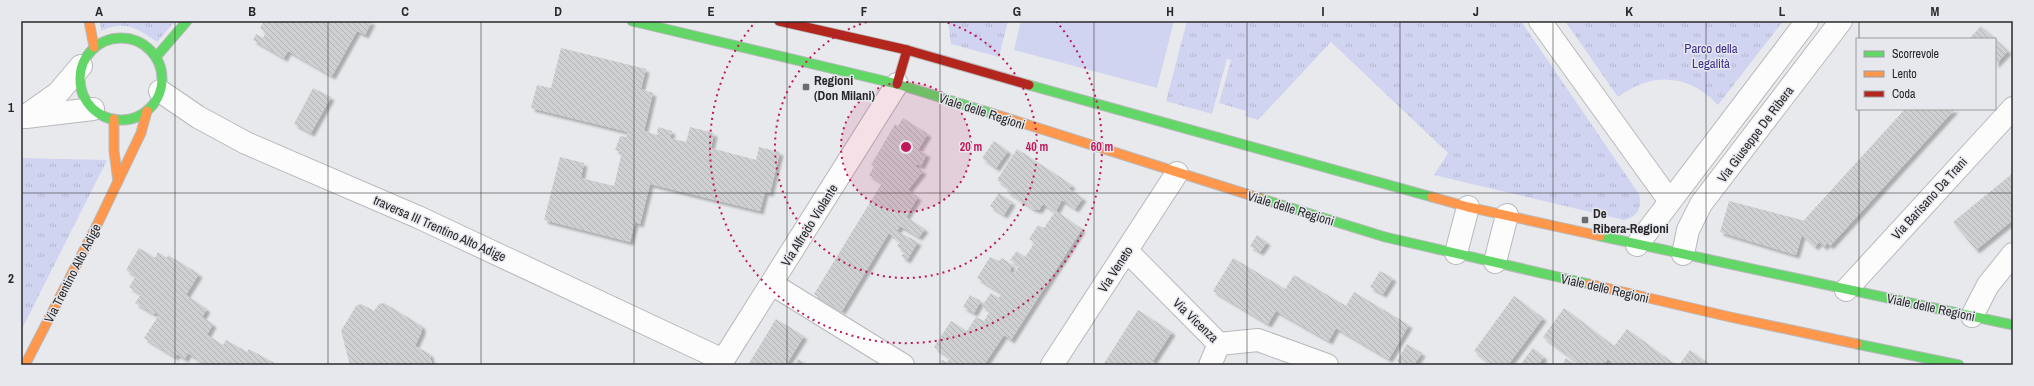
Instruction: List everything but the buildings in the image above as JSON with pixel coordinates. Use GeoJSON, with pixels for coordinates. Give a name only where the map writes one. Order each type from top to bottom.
{"type":"FeatureCollection","features":[{"type":"Feature","properties":{"kind":"street"},"geometry":{"type":"LineString","coordinates":[[89,21],[94,47]]}},
{"type":"Feature","properties":{"kind":"street"},"geometry":{"type":"LineString","coordinates":[[156,57],[187,21]]}},
{"type":"Feature","properties":{"kind":"street","name":"Viale delle Regioni"},"geometry":{"type":"LineString","coordinates":[[632,21],[897,84],[1385,237],[1730,317],[1959,365]]}},
{"type":"Feature","properties":{"kind":"street","name":"Viale delle Regioni"},"geometry":{"type":"LineString","coordinates":[[779,21],[824,26],[1288,158],[1468,207],[2013,325]]}},
{"type":"Feature","properties":{"kind":"street"},"geometry":{"type":"LineString","coordinates":[[1540,21],[1669,200]]}},
{"type":"Feature","properties":{"kind":"street","name":"Via Giuseppe De Ribera"},"geometry":{"type":"LineString","coordinates":[[1637,244],[1669,200],[1807,21]]}},
{"type":"Feature","properties":{"kind":"street","name":"Via Giuseppe De Ribera"},"geometry":{"type":"LineString","coordinates":[[1683,254],[1688,230],[1701,204],[1841,21]]}},
{"type":"Feature","properties":{"kind":"street"},"geometry":{"type":"LineString","coordinates":[[22,117],[58,93],[82,66],[94,47],[104,41],[116,38],[127,38],[139,42],[149,48],[156,57],[161,74],[160,91],[155,102],[147,110],[137,116],[126,120],[103,116],[93,109],[81,90],[80,78],[82,66]]}},
{"type":"Feature","properties":{"kind":"street"},"geometry":{"type":"LineString","coordinates":[[897,84],[907,50]]}},
{"type":"Feature","properties":{"kind":"street"},"geometry":{"type":"LineString","coordinates":[[1783,52],[1805,69]]}},
{"type":"Feature","properties":{"kind":"street","name":"Via Alfredo Violante"},"geometry":{"type":"LineString","coordinates":[[722,362],[897,84]]}},
{"type":"Feature","properties":{"kind":"street","name":"traversa III Trentino Alto Adige"},"geometry":{"type":"LineString","coordinates":[[160,91],[198,117],[246,143],[418,217],[722,362]]}},
{"type":"Feature","properties":{"kind":"street"},"geometry":{"type":"LineString","coordinates":[[1752,93],[1773,110]]}},
{"type":"Feature","properties":{"kind":"street","name":"Via Barisano Da Trani"},"geometry":{"type":"LineString","coordinates":[[1846,290],[2013,108]]}},
{"type":"Feature","properties":{"kind":"street"},"geometry":{"type":"LineString","coordinates":[[22,117],[93,109]]}},
{"type":"Feature","properties":{"kind":"street","name":"Via Trentino Alto Adige"},"geometry":{"type":"LineString","coordinates":[[25,365],[141,133],[147,110]]}},
{"type":"Feature","properties":{"kind":"street"},"geometry":{"type":"LineString","coordinates":[[114,119],[114,151],[118,181]]}},
{"type":"Feature","properties":{"kind":"street","name":"Via Veneto"},"geometry":{"type":"LineString","coordinates":[[1052,365],[1177,173]]}},
{"type":"Feature","properties":{"kind":"street"},"geometry":{"type":"LineString","coordinates":[[1456,253],[1468,207]]}},
{"type":"Feature","properties":{"kind":"street"},"geometry":{"type":"LineString","coordinates":[[1495,262],[1507,215]]}},
{"type":"Feature","properties":{"kind":"street","name":"Via Vicenza"},"geometry":{"type":"LineString","coordinates":[[1127,251],[1219,344],[1258,340],[1327,365]]}},
{"type":"Feature","properties":{"kind":"street"},"geometry":{"type":"LineString","coordinates":[[1972,316],[1988,285],[2013,254]]}},
{"type":"Feature","properties":{"kind":"street"},"geometry":{"type":"LineString","coordinates":[[772,284],[903,365]]}},
{"type":"Feature","properties":{"kind":"street"},"geometry":{"type":"LineString","coordinates":[[1210,365],[1219,344]]}},
{"type":"Feature","properties":{"kind":"green space"},"geometry":{"type":"Polygon","coordinates":[[[100,21],[175,21],[157,42],[137,29],[130,27],[117,26],[101,31],[100,21]]]}},
{"type":"Feature","properties":{"kind":"green space"},"geometry":{"type":"Polygon","coordinates":[[[948,21],[1008,21],[999,57],[951,44],[948,21]]]}},
{"type":"Feature","properties":{"kind":"green space"},"geometry":{"type":"Polygon","coordinates":[[[1021,21],[1174,21],[1157,88],[1014,50],[1021,21]]]}},
{"type":"Feature","properties":{"kind":"green space"},"geometry":{"type":"Polygon","coordinates":[[[1187,21],[1521,21],[1639,194],[1640,203],[1638,211],[1633,216],[1624,220],[1434,175],[1448,153],[1331,42],[1258,120],[1245,116],[1246,111],[1219,103],[1231,60],[1227,59],[1212,114],[1166,101],[1187,21]]]}},
{"type":"Feature","properties":{"kind":"green space","name":"Parco della Legalità"},"geometry":{"type":"Polygon","coordinates":[[[1565,21],[1783,21],[1718,105],[1706,94],[1694,87],[1682,82],[1669,80],[1656,80],[1643,83],[1618,97],[1565,21]]]}},
{"type":"Feature","properties":{"kind":"green space"},"geometry":{"type":"Polygon","coordinates":[[[21,158],[107,160],[21,331],[21,158]]]}},
{"type":"Feature","properties":{"kind":"traffic: fast"},"geometry":{"type":"LineString","coordinates":[[156,57],[187,21]]}},
{"type":"Feature","properties":{"kind":"traffic: fast"},"geometry":{"type":"LineString","coordinates":[[632,21],[897,84],[994,114]]}},
{"type":"Feature","properties":{"kind":"traffic: fast"},"geometry":{"type":"LineString","coordinates":[[121,38],[137,41],[150,50],[159,63],[162,79],[159,95],[150,108],[137,117],[121,120],[105,117],[92,108],[83,95],[80,79],[83,63],[92,50],[105,41],[121,38]]}},
{"type":"Feature","properties":{"kind":"traffic: fast"},"geometry":{"type":"LineString","coordinates":[[1029,85],[1432,197]]}},
{"type":"Feature","properties":{"kind":"traffic: fast"},"geometry":{"type":"LineString","coordinates":[[1259,198],[1385,237],[1589,284]]}},
{"type":"Feature","properties":{"kind":"traffic: fast"},"geometry":{"type":"LineString","coordinates":[[1600,236],[2013,325]]}},
{"type":"Feature","properties":{"kind":"traffic: fast"},"geometry":{"type":"LineString","coordinates":[[1857,344],[1959,365]]}},
{"type":"Feature","properties":{"kind":"traffic: slow"},"geometry":{"type":"LineString","coordinates":[[89,21],[94,47]]}},
{"type":"Feature","properties":{"kind":"traffic: slow"},"geometry":{"type":"LineString","coordinates":[[25,365],[97,225],[141,133],[147,111]]}},
{"type":"Feature","properties":{"kind":"traffic: slow"},"geometry":{"type":"LineString","coordinates":[[994,114],[1259,198]]}},
{"type":"Feature","properties":{"kind":"traffic: slow"},"geometry":{"type":"LineString","coordinates":[[114,119],[114,151],[118,181]]}},
{"type":"Feature","properties":{"kind":"traffic: slow"},"geometry":{"type":"LineString","coordinates":[[1432,197],[1468,207],[1600,236]]}},
{"type":"Feature","properties":{"kind":"traffic: slow"},"geometry":{"type":"LineString","coordinates":[[1589,284],[1730,317],[1857,344]]}},
{"type":"Feature","properties":{"kind":"traffic: jam"},"geometry":{"type":"LineString","coordinates":[[779,21],[907,50],[1029,85]]}},
{"type":"Feature","properties":{"kind":"traffic: jam"},"geometry":{"type":"LineString","coordinates":[[897,84],[907,50]]}},
{"type":"Feature","properties":{"kind":"place","name":"Regioni (Don Milani)"},"geometry":{"type":"Point","coordinates":[806,87]}},
{"type":"Feature","properties":{"kind":"place","name":"De Ribera-Regioni"},"geometry":{"type":"Point","coordinates":[1585,220]}}]}
